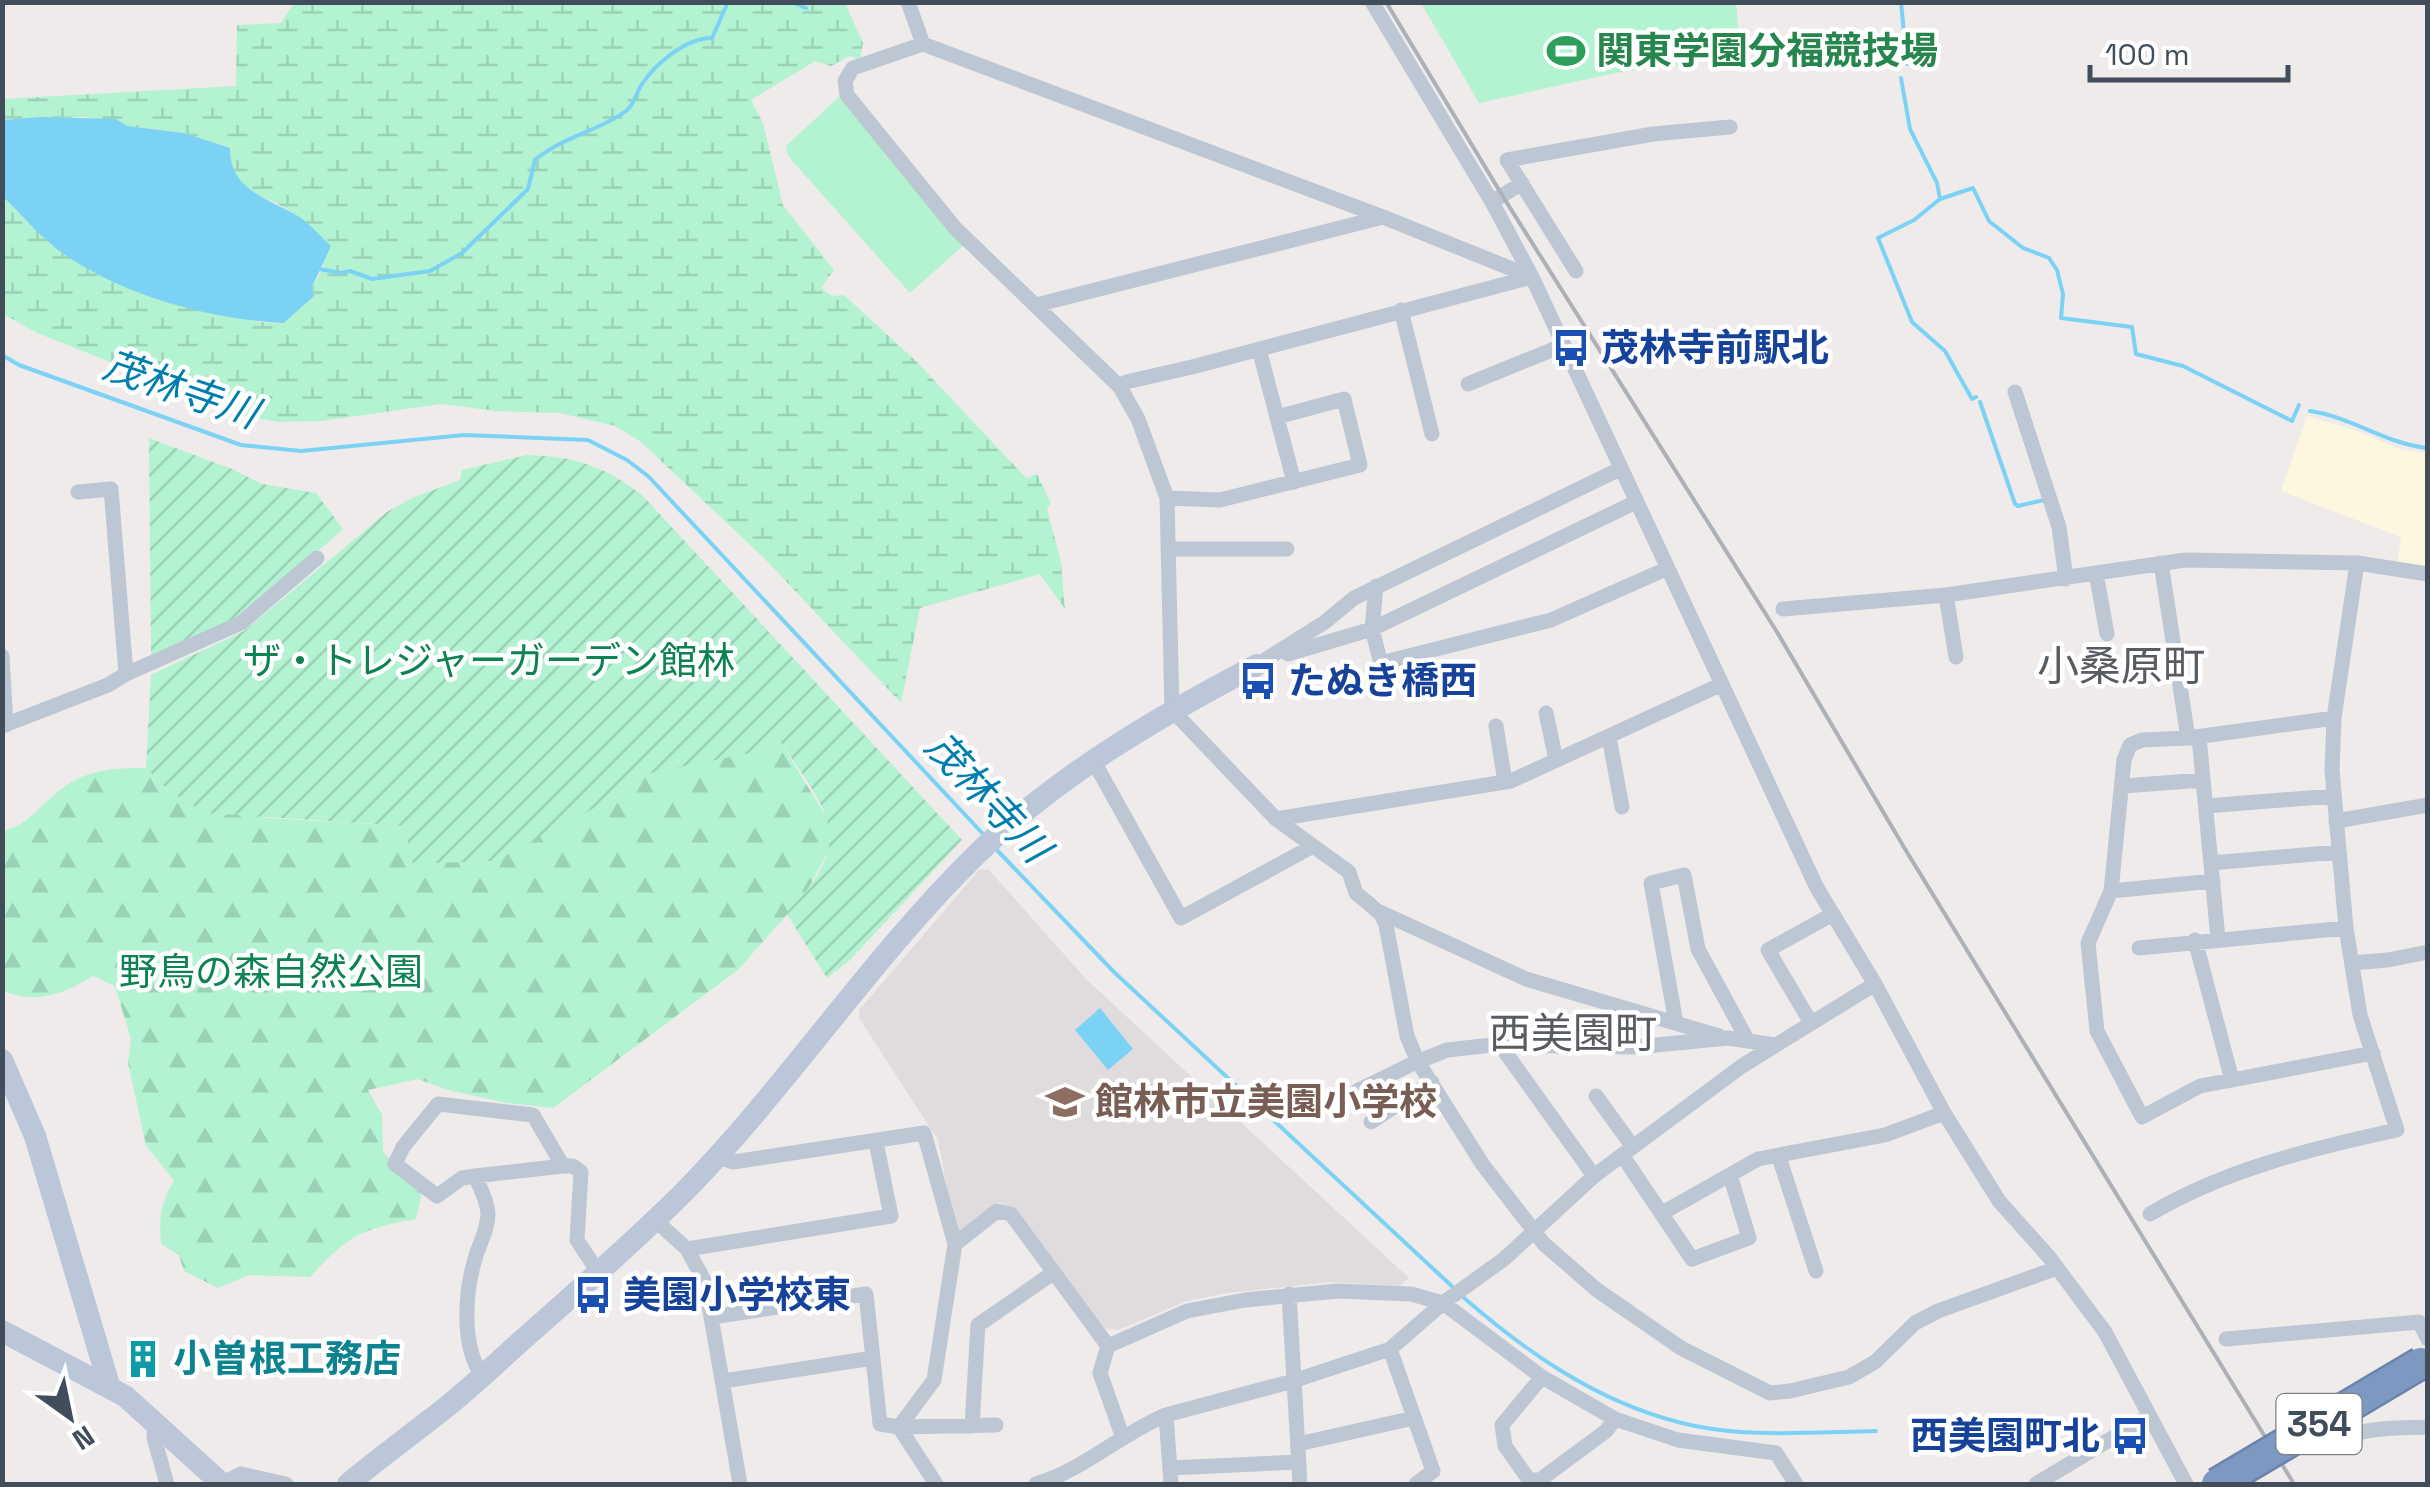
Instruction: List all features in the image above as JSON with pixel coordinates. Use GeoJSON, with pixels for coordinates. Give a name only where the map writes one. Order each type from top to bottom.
{"type":"FeatureCollection","features":[{"type":"Feature","properties":{"kind":"highway","name":"354"},"geometry":{"type":"LineString","coordinates":[[2217,1484],[2426,1355]]}},
{"type":"Feature","properties":{"kind":"highway","name":"354"},"geometry":{"type":"LineString","coordinates":[[2242,1484],[2426,1355]]}},
{"type":"Feature","properties":{"kind":"street"},"geometry":{"type":"LineString","coordinates":[[908,2],[922,44]]}},
{"type":"Feature","properties":{"kind":"street"},"geometry":{"type":"LineString","coordinates":[[1372,2],[1492,202],[1532,277],[1817,888],[1875,984],[1944,1113],[1999,1201],[2058,1268],[2106,1332],[2186,1484]]}},
{"type":"Feature","properties":{"kind":"street"},"geometry":{"type":"LineString","coordinates":[[1532,277],[922,44],[853,68],[844,81],[847,94],[954,228],[1120,387],[1138,419],[1168,498],[1172,710],[1276,819],[1350,872],[1356,893],[1380,914],[1386,925],[1407,1036],[1418,1062],[1483,1165],[1533,1231],[1597,1290],[1680,1348],[1770,1393],[1849,1377],[1875,1362],[1910,1325],[1938,1311],[2058,1268]]}},
{"type":"Feature","properties":{"kind":"street"},"geometry":{"type":"LineString","coordinates":[[1576,271],[1507,160],[1653,134],[1730,126]]}},
{"type":"Feature","properties":{"kind":"street"},"geometry":{"type":"LineString","coordinates":[[1492,202],[1522,182]]}},
{"type":"Feature","properties":{"kind":"street"},"geometry":{"type":"LineString","coordinates":[[1036,305],[1382,217]]}},
{"type":"Feature","properties":{"kind":"street"},"geometry":{"type":"LineString","coordinates":[[1120,387],[1126,382],[1532,277]]}},
{"type":"Feature","properties":{"kind":"street"},"geometry":{"type":"LineString","coordinates":[[1401,310],[1432,434]]}},
{"type":"Feature","properties":{"kind":"street"},"geometry":{"type":"LineString","coordinates":[[1468,384],[1564,345]]}},
{"type":"Feature","properties":{"kind":"street"},"geometry":{"type":"LineString","coordinates":[[1259,349],[1294,482]]}},
{"type":"Feature","properties":{"kind":"street"},"geometry":{"type":"LineString","coordinates":[[2015,392],[2059,527],[2066,579]]}},
{"type":"Feature","properties":{"kind":"street"},"geometry":{"type":"LineString","coordinates":[[1168,498],[1220,500],[1360,465],[1344,399],[1277,416]]}},
{"type":"Feature","properties":{"kind":"street"},"geometry":{"type":"LineString","coordinates":[[348,1484],[430,1420],[655,1220],[716,1156],[879,960],[1000,833],[1092,760],[1172,710],[1257,665],[1354,598],[1620,469]]}},
{"type":"Feature","properties":{"kind":"street"},"geometry":{"type":"LineString","coordinates":[[78,492],[112,489],[126,674]]}},
{"type":"Feature","properties":{"kind":"street"},"geometry":{"type":"LineString","coordinates":[[1257,665],[1326,640],[1372,629],[1636,502]]}},
{"type":"Feature","properties":{"kind":"street"},"geometry":{"type":"LineString","coordinates":[[1170,549],[1287,549]]}},
{"type":"Feature","properties":{"kind":"street"},"geometry":{"type":"LineString","coordinates":[[2,656],[4,726],[108,685],[241,623],[318,558]]}},
{"type":"Feature","properties":{"kind":"street"},"geometry":{"type":"LineString","coordinates":[[1783,610],[1946,595],[2162,563],[2214,560],[2357,564],[2428,574]]}},
{"type":"Feature","properties":{"kind":"street"},"geometry":{"type":"LineString","coordinates":[[2162,563],[2203,780],[2218,939]]}},
{"type":"Feature","properties":{"kind":"street"},"geometry":{"type":"LineString","coordinates":[[2150,1214],[2203,1185],[2342,1142],[2397,1130],[2360,1015],[2346,928],[2334,796],[2334,718],[2357,564]]}},
{"type":"Feature","properties":{"kind":"street"},"geometry":{"type":"LineString","coordinates":[[1376,586],[1372,629],[1380,660],[1385,662],[1551,620],[1666,569]]}},
{"type":"Feature","properties":{"kind":"street"},"geometry":{"type":"LineString","coordinates":[[2096,573],[2107,634]]}},
{"type":"Feature","properties":{"kind":"street"},"geometry":{"type":"LineString","coordinates":[[1946,595],[1956,657]]}},
{"type":"Feature","properties":{"kind":"street"},"geometry":{"type":"LineString","coordinates":[[1276,819],[1506,782],[1720,685]]}},
{"type":"Feature","properties":{"kind":"street"},"geometry":{"type":"LineString","coordinates":[[1546,713],[1556,760]]}},
{"type":"Feature","properties":{"kind":"street"},"geometry":{"type":"LineString","coordinates":[[2334,718],[2194,738],[2142,740],[2130,745],[2124,760],[2111,890],[2088,943],[2097,1032],[2142,1117],[2200,1086],[2374,1052]]}},
{"type":"Feature","properties":{"kind":"street"},"geometry":{"type":"LineString","coordinates":[[1496,726],[1506,782]]}},
{"type":"Feature","properties":{"kind":"street"},"geometry":{"type":"LineString","coordinates":[[1609,737],[1622,807]]}},
{"type":"Feature","properties":{"kind":"street"},"geometry":{"type":"LineString","coordinates":[[1092,760],[1181,918],[1312,846]]}},
{"type":"Feature","properties":{"kind":"street"},"geometry":{"type":"LineString","coordinates":[[2122,786],[2203,780]]}},
{"type":"Feature","properties":{"kind":"street"},"geometry":{"type":"LineString","coordinates":[[2206,806],[2334,796]]}},
{"type":"Feature","properties":{"kind":"street"},"geometry":{"type":"LineString","coordinates":[[2336,821],[2428,804]]}},
{"type":"Feature","properties":{"kind":"street"},"geometry":{"type":"LineString","coordinates":[[2211,863],[2338,852]]}},
{"type":"Feature","properties":{"kind":"street"},"geometry":{"type":"LineString","coordinates":[[1676,1023],[1650,883],[1684,875],[1698,949],[1748,1041]]}},
{"type":"Feature","properties":{"kind":"street"},"geometry":{"type":"LineString","coordinates":[[2111,890],[2212,881]]}},
{"type":"Feature","properties":{"kind":"street"},"geometry":{"type":"LineString","coordinates":[[1380,914],[1378,911],[1526,978],[1728,1038],[1774,1046]]}},
{"type":"Feature","properties":{"kind":"street"},"geometry":{"type":"LineString","coordinates":[[1811,1023],[1768,950],[1833,914]]}},
{"type":"Feature","properties":{"kind":"street"},"geometry":{"type":"LineString","coordinates":[[2139,948],[2346,928]]}},
{"type":"Feature","properties":{"kind":"street"},"geometry":{"type":"LineString","coordinates":[[2195,940],[2232,1080]]}},
{"type":"Feature","properties":{"kind":"street"},"geometry":{"type":"LineString","coordinates":[[2352,963],[2428,952]]}},
{"type":"Feature","properties":{"kind":"street"},"geometry":{"type":"LineString","coordinates":[[1036,1484],[1077,1476],[1122,1438],[1166,1416],[1390,1349],[1504,1259],[1594,1176],[1742,1066],[1875,984]]}},
{"type":"Feature","properties":{"kind":"street"},"geometry":{"type":"LineString","coordinates":[[1358,1091],[1447,1050],[1500,1045],[1636,1047],[1728,1038]]}},
{"type":"Feature","properties":{"kind":"street"},"geometry":{"type":"LineString","coordinates":[[1500,1045],[1594,1176]]}},
{"type":"Feature","properties":{"kind":"street"},"geometry":{"type":"LineString","coordinates":[[2,1060],[34,1136],[109,1385]]}},
{"type":"Feature","properties":{"kind":"street"},"geometry":{"type":"LineString","coordinates":[[1371,1122],[1432,1082]]}},
{"type":"Feature","properties":{"kind":"street"},"geometry":{"type":"LineString","coordinates":[[1596,1096],[1692,1258],[1749,1238],[1730,1175]]}},
{"type":"Feature","properties":{"kind":"street"},"geometry":{"type":"LineString","coordinates":[[563,1166],[534,1115],[438,1104],[402,1146],[395,1164],[437,1196],[462,1178],[573,1166],[581,1172],[577,1240],[598,1272]]}},
{"type":"Feature","properties":{"kind":"street"},"geometry":{"type":"LineString","coordinates":[[1664,1212],[1758,1159],[1885,1135],[1944,1113]]}},
{"type":"Feature","properties":{"kind":"street"},"geometry":{"type":"LineString","coordinates":[[716,1156],[732,1162],[924,1133],[955,1244],[934,1380],[899,1427]]}},
{"type":"Feature","properties":{"kind":"street"},"geometry":{"type":"LineString","coordinates":[[687,1249],[890,1216],[876,1142]]}},
{"type":"Feature","properties":{"kind":"street"},"geometry":{"type":"LineString","coordinates":[[1779,1157],[1816,1270]]}},
{"type":"Feature","properties":{"kind":"street"},"geometry":{"type":"LineString","coordinates":[[475,1176],[488,1214],[470,1283],[468,1314],[472,1356],[482,1375]]}},
{"type":"Feature","properties":{"kind":"street"},"geometry":{"type":"LineString","coordinates":[[955,1244],[998,1211],[1011,1214],[1108,1346]]}},
{"type":"Feature","properties":{"kind":"street"},"geometry":{"type":"LineString","coordinates":[[655,1220],[687,1249],[704,1282],[740,1484]]}},
{"type":"Feature","properties":{"kind":"street"},"geometry":{"type":"LineString","coordinates":[[972,1426],[978,1325],[1053,1273]]}},
{"type":"Feature","properties":{"kind":"street"},"geometry":{"type":"LineString","coordinates":[[1122,1438],[1100,1373],[1108,1346],[1187,1311],[1338,1290],[1412,1294],[1446,1301],[1542,1377],[1615,1419],[1678,1440],[1776,1453],[1796,1484]]}},
{"type":"Feature","properties":{"kind":"street"},"geometry":{"type":"LineString","coordinates":[[712,1317],[866,1294],[880,1424],[996,1426]]}},
{"type":"Feature","properties":{"kind":"street"},"geometry":{"type":"LineString","coordinates":[[1289,1294],[1300,1484]]}},
{"type":"Feature","properties":{"kind":"street"},"geometry":{"type":"LineString","coordinates":[[2226,1340],[2419,1322],[2426,1355],[2289,1430],[2321,1441],[2338,1442],[2361,1432],[2428,1426]]}},
{"type":"Feature","properties":{"kind":"street"},"geometry":{"type":"LineString","coordinates":[[2,1331],[109,1385],[155,1420],[222,1484],[242,1474],[286,1484]]}},
{"type":"Feature","properties":{"kind":"street"},"geometry":{"type":"LineString","coordinates":[[1390,1349],[1433,1471],[1416,1484]]}},
{"type":"Feature","properties":{"kind":"street"},"geometry":{"type":"LineString","coordinates":[[723,1381],[873,1358]]}},
{"type":"Feature","properties":{"kind":"street"},"geometry":{"type":"LineString","coordinates":[[1542,1377],[1519,1400],[1502,1426],[1505,1446],[1529,1480],[1540,1480],[1615,1419]]}},
{"type":"Feature","properties":{"kind":"street"},"geometry":{"type":"LineString","coordinates":[[2342,1398],[2361,1432]]}},
{"type":"Feature","properties":{"kind":"street"},"geometry":{"type":"LineString","coordinates":[[1166,1416],[1170,1476],[1299,1462]]}},
{"type":"Feature","properties":{"kind":"street"},"geometry":{"type":"LineString","coordinates":[[2036,1484],[2149,1416]]}},
{"type":"Feature","properties":{"kind":"street"},"geometry":{"type":"LineString","coordinates":[[1298,1444],[1414,1418]]}},
{"type":"Feature","properties":{"kind":"street"},"geometry":{"type":"LineString","coordinates":[[155,1420],[154,1438],[167,1484]]}},
{"type":"Feature","properties":{"kind":"street"},"geometry":{"type":"LineString","coordinates":[[365,1484],[418,1438],[430,1420]]}},
{"type":"Feature","properties":{"kind":"street"},"geometry":{"type":"LineString","coordinates":[[899,1427],[936,1484]]}},
{"type":"Feature","properties":{"kind":"shaded area"},"geometry":{"type":"Polygon","coordinates":[[[2307,416],[2358,431],[2401,450],[2427,453],[2425,569],[2397,566],[2401,537],[2281,491],[2307,416]]]}},
{"type":"Feature","properties":{"kind":"shaded area","name":"館林市立美園小学校"},"geometry":{"type":"Polygon","coordinates":[[[980,869],[989,870],[1086,979],[1409,1278],[1399,1286],[1331,1282],[1227,1293],[1187,1301],[1118,1330],[1104,1328],[1017,1209],[999,1202],[956,1235],[938,1140],[859,1018],[859,1010],[980,869]]]}},
{"type":"Feature","properties":{"kind":"green space"},"geometry":{"type":"Polygon","coordinates":[[[294,3],[845,3],[863,43],[860,60],[849,56],[831,66],[815,61],[751,100],[763,123],[783,205],[834,270],[821,288],[832,296],[844,295],[917,362],[1026,478],[1037,474],[1051,503],[1047,508],[1061,562],[1065,609],[1040,574],[920,608],[901,703],[764,558],[640,441],[615,426],[560,413],[441,404],[321,421],[279,422],[250,417],[37,333],[3,314],[2,197],[63,254],[189,307],[284,323],[314,296],[312,287],[324,267],[306,227],[288,209],[245,186],[237,177],[230,148],[184,133],[85,117],[3,120],[3,99],[236,86],[237,25],[281,23],[294,3]]]}},
{"type":"Feature","properties":{"kind":"green space","name":"関東学園分福競技場"},"geometry":{"type":"Polygon","coordinates":[[[1421,3],[1736,3],[1739,37],[1685,38],[1680,65],[1615,73],[1479,103],[1421,3]]]}},
{"type":"Feature","properties":{"kind":"green space"},"geometry":{"type":"Polygon","coordinates":[[[841,95],[964,245],[910,293],[788,156],[786,146],[841,95]]]}},
{"type":"Feature","properties":{"kind":"green space","name":"ザ・トレジャーガーデン館林"},"geometry":{"type":"Polygon","coordinates":[[[149,438],[262,484],[316,493],[343,529],[259,603],[236,618],[151,655],[149,438]]]}},
{"type":"Feature","properties":{"kind":"green space","name":"ザ・トレジャーガーデン館林"},"geometry":{"type":"Polygon","coordinates":[[[527,455],[588,464],[642,495],[962,840],[849,961],[827,978],[786,913],[823,866],[829,827],[811,788],[779,740],[765,750],[645,774],[613,798],[495,861],[431,863],[414,868],[404,826],[206,813],[169,791],[146,768],[151,675],[244,631],[387,512],[460,480],[462,470],[527,455]]]}},
{"type":"Feature","properties":{"kind":"green space","name":"野鳥の森自然公園"},"geometry":{"type":"Polygon","coordinates":[[[779,740],[832,826],[831,846],[806,893],[738,970],[553,1108],[507,1103],[418,1079],[368,1090],[382,1115],[383,1153],[424,1183],[416,1219],[356,1236],[310,1277],[249,1275],[218,1288],[184,1271],[179,1255],[161,1244],[162,1211],[174,1181],[146,1145],[128,1063],[131,1039],[115,986],[93,976],[49,996],[26,997],[3,991],[2,831],[19,825],[61,789],[91,774],[146,768],[169,791],[266,818],[404,826],[414,867],[613,798],[645,774],[779,740]]]}},
{"type":"Feature","properties":{"kind":"water"},"geometry":{"type":"Polygon","coordinates":[[[116,119],[127,126],[184,133],[230,148],[232,163],[244,184],[301,218],[331,246],[312,287],[314,296],[284,323],[227,317],[142,294],[65,255],[3,197],[3,120],[116,119]]]}},
{"type":"Feature","properties":{"kind":"water"},"geometry":{"type":"Polygon","coordinates":[[[1100,1008],[1133,1049],[1108,1070],[1075,1030],[1100,1008]]]}},
{"type":"Feature","properties":{"kind":"waterway"},"geometry":{"type":"LineString","coordinates":[[319,269],[350,271],[372,279],[430,271],[462,253],[528,189],[535,160],[626,111],[663,60],[692,42],[712,38],[728,2]]}},
{"type":"Feature","properties":{"kind":"waterway"},"geometry":{"type":"LineString","coordinates":[[792,2],[806,8]]}},
{"type":"Feature","properties":{"kind":"waterway"},"geometry":{"type":"LineString","coordinates":[[1901,2],[1907,64]]}},
{"type":"Feature","properties":{"kind":"waterway"},"geometry":{"type":"LineString","coordinates":[[1901,78],[1910,129],[1937,183],[1940,199],[1914,220],[1878,238],[1912,322],[1945,351],[1972,399],[1976,397]]}},
{"type":"Feature","properties":{"kind":"waterway"},"geometry":{"type":"LineString","coordinates":[[1940,199],[1973,188],[1989,221],[2023,248],[2049,258],[2057,270],[2063,294],[2061,318],[2132,327],[2136,354],[2183,366],[2292,421],[2299,405]]}},
{"type":"Feature","properties":{"kind":"waterway","name":"茂林寺川"},"geometry":{"type":"LineString","coordinates":[[2,355],[19,365],[241,445],[301,451],[464,435],[588,440],[648,476],[985,836]]}},
{"type":"Feature","properties":{"kind":"waterway"},"geometry":{"type":"LineString","coordinates":[[1980,402],[2015,504],[2044,500]]}},
{"type":"Feature","properties":{"kind":"waterway"},"geometry":{"type":"LineString","coordinates":[[2310,411],[2428,448]]}},
{"type":"Feature","properties":{"kind":"waterway","name":"茂林寺川"},"geometry":{"type":"LineString","coordinates":[[994,847],[1114,972],[1456,1290]]}},
{"type":"Feature","properties":{"kind":"waterway","name":"茂林寺川"},"geometry":{"type":"LineString","coordinates":[[1463,1297],[1563,1372],[1648,1413],[1726,1431],[1876,1431]]}},
{"type":"Feature","properties":{"kind":"railway"},"geometry":{"type":"LineString","coordinates":[[1386,2],[1502,195],[1777,632],[1905,849],[2294,1484]]}},
{"type":"Feature","properties":{"kind":"place","name":"関東学園分福競技場"},"geometry":{"type":"Point","coordinates":[1566,51]}},
{"type":"Feature","properties":{"kind":"place","name":"茂林寺前駅北"},"geometry":{"type":"Point","coordinates":[1571,348]}},
{"type":"Feature","properties":{"kind":"place","name":"たぬき橋西"},"geometry":{"type":"Point","coordinates":[1258,681]}},
{"type":"Feature","properties":{"kind":"place","name":"館林市立美園小学校"},"geometry":{"type":"Point","coordinates":[1065,1102]}},
{"type":"Feature","properties":{"kind":"place","name":"美園小学校東"},"geometry":{"type":"Point","coordinates":[593,1295]}},
{"type":"Feature","properties":{"kind":"place","name":"小曽根工務店"},"geometry":{"type":"Point","coordinates":[143,1359]}},
{"type":"Feature","properties":{"kind":"place","name":"西美園町北"},"geometry":{"type":"Point","coordinates":[2130,1436]}},
{"type":"Feature","properties":{"kind":"district","name":"小桑原町"},"geometry":{"type":"Point","coordinates":[2121,666]}},
{"type":"Feature","properties":{"kind":"district","name":"西美園町"},"geometry":{"type":"Point","coordinates":[1573,1033]}}]}
